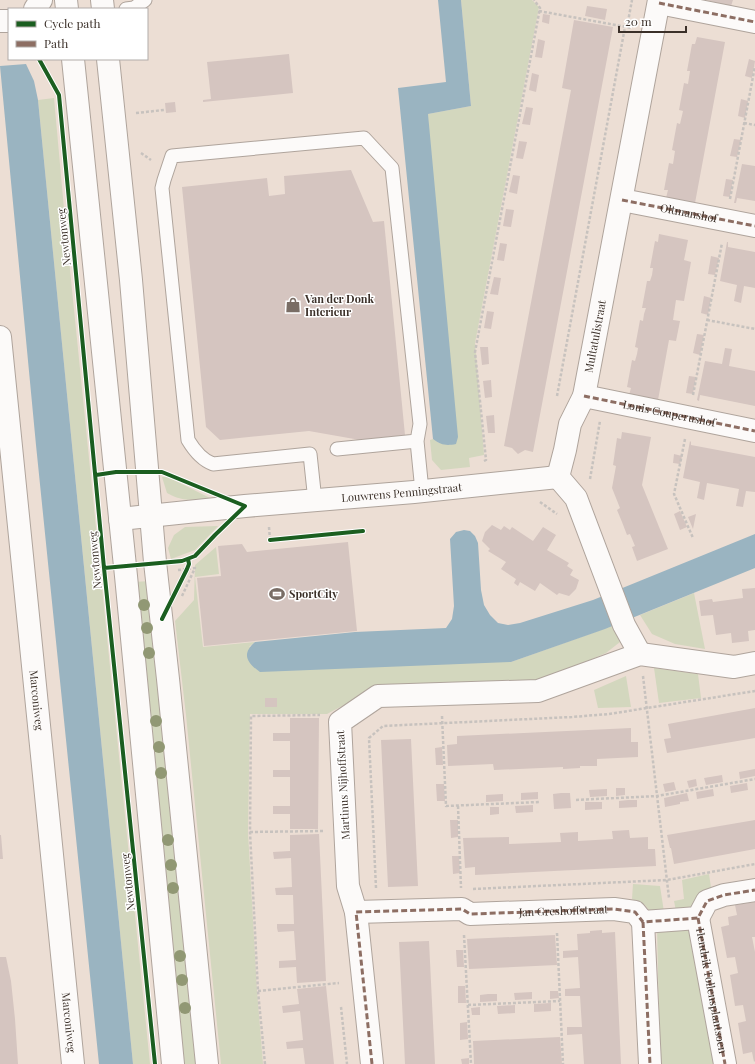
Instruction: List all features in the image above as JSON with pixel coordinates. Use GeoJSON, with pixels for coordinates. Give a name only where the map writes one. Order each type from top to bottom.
{"type":"FeatureCollection","features":[{"type":"Feature","properties":{"kind":"street"},"geometry":{"type":"LineString","coordinates":[[659,2],[755,22]]}},
{"type":"Feature","properties":{"kind":"street","name":"Multatulistraat"},"geometry":{"type":"LineString","coordinates":[[558,476],[570,424],[584,396],[659,2]]}},
{"type":"Feature","properties":{"kind":"street"},"geometry":{"type":"LineString","coordinates":[[72,60],[120,520],[173,1064]]}},
{"type":"Feature","properties":{"kind":"street"},"geometry":{"type":"LineString","coordinates":[[108,60],[131,280],[150,516],[207,1064]]}},
{"type":"Feature","properties":{"kind":"street","name":"Oltmanshof"},"geometry":{"type":"LineString","coordinates":[[622,200],[755,226]]}},
{"type":"Feature","properties":{"kind":"street","name":"Marconiweg"},"geometry":{"type":"LineString","coordinates":[[0,337],[73,1064]]}},
{"type":"Feature","properties":{"kind":"street","name":"Louis Couperushof"},"geometry":{"type":"LineString","coordinates":[[584,396],[755,431]]}},
{"type":"Feature","properties":{"kind":"street"},"geometry":{"type":"LineString","coordinates":[[558,476],[576,498],[624,625],[640,654],[734,667],[755,663]]}},
{"type":"Feature","properties":{"kind":"street","name":"Louwrens Penningstraat"},"geometry":{"type":"LineString","coordinates":[[120,520],[245,506],[475,486],[558,476]]}},
{"type":"Feature","properties":{"kind":"street","name":"Martinus Nijhoffstraat"},"geometry":{"type":"LineString","coordinates":[[372,1064],[354,904],[348,886],[340,722],[378,696],[538,691],[640,654]]}},
{"type":"Feature","properties":{"kind":"street"},"geometry":{"type":"LineString","coordinates":[[650,1064],[642,922],[698,918],[707,902],[724,895],[755,890]]}},
{"type":"Feature","properties":{"kind":"street","name":"Jan Greshoffstraat"},"geometry":{"type":"LineString","coordinates":[[354,904],[462,909],[470,914],[614,909],[635,912],[642,922]]}},
{"type":"Feature","properties":{"kind":"street","name":"Hendrik Tollensplantsoen"},"geometry":{"type":"LineString","coordinates":[[698,918],[724,1064]]}},
{"type":"Feature","properties":{"kind":"lane"},"geometry":{"type":"LineString","coordinates":[[134,8],[145,0]]}},
{"type":"Feature","properties":{"kind":"lane"},"geometry":{"type":"LineString","coordinates":[[315,501],[310,454],[213,464],[206,461],[188,440],[162,188],[166,171],[172,156],[364,138],[392,168],[420,424],[417,441],[422,491]]}},
{"type":"Feature","properties":{"kind":"lane"},"geometry":{"type":"LineString","coordinates":[[337,449],[417,441]]}},
{"type":"Feature","properties":{"kind":"path"},"geometry":{"type":"LineString","coordinates":[[475,486],[473,462],[486,460],[474,352],[540,8],[534,0]]}},
{"type":"Feature","properties":{"kind":"path"},"geometry":{"type":"LineString","coordinates":[[557,401],[632,0]]}},
{"type":"Feature","properties":{"kind":"path"},"geometry":{"type":"LineString","coordinates":[[539,11],[654,32]]}},
{"type":"Feature","properties":{"kind":"path"},"geometry":{"type":"LineString","coordinates":[[693,538],[674,494],[755,66]]}},
{"type":"Feature","properties":{"kind":"path"},"geometry":{"type":"LineString","coordinates":[[134,113],[164,110]]}},
{"type":"Feature","properties":{"kind":"path"},"geometry":{"type":"LineString","coordinates":[[744,123],[755,125]]}},
{"type":"Feature","properties":{"kind":"path"},"geometry":{"type":"LineString","coordinates":[[138,151],[166,171]]}},
{"type":"Feature","properties":{"kind":"path"},"geometry":{"type":"LineString","coordinates":[[707,320],[755,329]]}},
{"type":"Feature","properties":{"kind":"path"},"geometry":{"type":"LineString","coordinates":[[548,507],[558,476]]}},
{"type":"Feature","properties":{"kind":"path"},"geometry":{"type":"LineString","coordinates":[[538,500],[559,515]]}},
{"type":"Feature","properties":{"kind":"path"},"geometry":{"type":"LineString","coordinates":[[270,540],[278,539]]}},
{"type":"Feature","properties":{"kind":"path"},"geometry":{"type":"LineString","coordinates":[[184,575],[189,564]]}},
{"type":"Feature","properties":{"kind":"path"},"geometry":{"type":"LineString","coordinates":[[640,654],[671,920]]}},
{"type":"Feature","properties":{"kind":"path"},"geometry":{"type":"LineString","coordinates":[[354,904],[376,895],[369,738],[383,726],[572,717],[646,709],[755,691]]}},
{"type":"Feature","properties":{"kind":"path"},"geometry":{"type":"LineString","coordinates":[[440,694],[446,806],[539,802]]}},
{"type":"Feature","properties":{"kind":"path"},"geometry":{"type":"LineString","coordinates":[[265,1064],[258,991],[250,832],[251,716],[326,715],[340,722]]}},
{"type":"Feature","properties":{"kind":"path"},"geometry":{"type":"LineString","coordinates":[[576,800],[657,796],[755,779]]}},
{"type":"Feature","properties":{"kind":"path"},"geometry":{"type":"LineString","coordinates":[[250,832],[345,831]]}},
{"type":"Feature","properties":{"kind":"path"},"geometry":{"type":"LineString","coordinates":[[469,889],[667,880],[755,864]]}},
{"type":"Feature","properties":{"kind":"path"},"geometry":{"type":"LineString","coordinates":[[556,911],[563,1064]]}},
{"type":"Feature","properties":{"kind":"path"},"geometry":{"type":"LineString","coordinates":[[258,991],[339,983]]}},
{"type":"Feature","properties":{"kind":"path"},"geometry":{"type":"LineString","coordinates":[[468,1005],[560,1001]]}},
{"type":"Feature","properties":{"kind":"green space"},"geometry":{"type":"Polygon","coordinates":[[[461,0],[532,0],[539,7],[475,343],[484,455],[469,458],[470,467],[441,470],[432,460],[430,440],[433,439],[439,443],[428,114],[471,106],[461,0]]]}},
{"type":"Feature","properties":{"kind":"green space"},"geometry":{"type":"Polygon","coordinates":[[[54,98],[150,1064],[133,1064],[38,100],[54,98]]]}},
{"type":"Feature","properties":{"kind":"green space"},"geometry":{"type":"Polygon","coordinates":[[[162,477],[168,477],[210,498],[188,500],[173,496],[167,493],[162,477]]]}},
{"type":"Feature","properties":{"kind":"green space"},"geometry":{"type":"Polygon","coordinates":[[[218,526],[195,550],[171,559],[168,548],[174,535],[185,527],[218,526]]]}},
{"type":"Feature","properties":{"kind":"green space"},"geometry":{"type":"Polygon","coordinates":[[[216,547],[219,574],[195,577],[203,647],[255,642],[249,647],[511,662],[612,626],[620,642],[606,653],[541,681],[376,688],[327,714],[250,714],[248,832],[257,991],[263,1064],[221,1064],[186,715],[175,621],[194,600],[195,565],[216,547]]]}},
{"type":"Feature","properties":{"kind":"green space"},"geometry":{"type":"Polygon","coordinates":[[[151,581],[199,1064],[181,1064],[133,582],[151,581]]]}},
{"type":"Feature","properties":{"kind":"green space"},"geometry":{"type":"Polygon","coordinates":[[[694,593],[705,649],[675,644],[652,634],[640,615],[694,593]]]}},
{"type":"Feature","properties":{"kind":"green space"},"geometry":{"type":"Polygon","coordinates":[[[654,668],[698,674],[701,698],[659,703],[654,668]]]}},
{"type":"Feature","properties":{"kind":"green space"},"geometry":{"type":"Polygon","coordinates":[[[626,676],[631,707],[598,708],[594,690],[626,676]]]}},
{"type":"Feature","properties":{"kind":"green space"},"geometry":{"type":"Polygon","coordinates":[[[709,874],[712,894],[695,911],[676,911],[674,901],[684,899],[682,880],[709,874]]]}},
{"type":"Feature","properties":{"kind":"green space"},"geometry":{"type":"Polygon","coordinates":[[[633,884],[660,886],[664,912],[652,914],[645,905],[632,899],[633,884]]]}},
{"type":"Feature","properties":{"kind":"green space"},"geometry":{"type":"Polygon","coordinates":[[[693,926],[718,1064],[660,1064],[657,929],[693,926]]]}},
{"type":"Feature","properties":{"kind":"water"},"geometry":{"type":"Polygon","coordinates":[[[438,0],[461,0],[471,106],[428,114],[458,437],[456,444],[449,445],[441,444],[433,439],[398,88],[446,82],[438,0]]]}},
{"type":"Feature","properties":{"kind":"water"},"geometry":{"type":"Polygon","coordinates":[[[26,64],[34,81],[38,100],[133,1064],[99,1064],[36,445],[0,66],[26,64]]]}},
{"type":"Feature","properties":{"kind":"water"},"geometry":{"type":"Polygon","coordinates":[[[464,530],[470,531],[475,536],[478,543],[481,590],[484,605],[490,615],[498,623],[508,625],[520,623],[593,600],[755,534],[755,568],[605,629],[511,662],[260,672],[249,662],[247,658],[248,650],[255,642],[355,632],[446,628],[452,619],[454,606],[450,539],[456,532],[464,530]]]}},
{"type":"Feature","properties":{"kind":"building"},"geometry":{"type":"Polygon","coordinates":[[[706,0],[733,0],[731,6],[706,0]]]}},
{"type":"Feature","properties":{"kind":"building"},"geometry":{"type":"Polygon","coordinates":[[[587,6],[607,9],[605,20],[585,16],[587,6]]]}},
{"type":"Feature","properties":{"kind":"building"},"geometry":{"type":"Polygon","coordinates":[[[543,14],[550,15],[549,24],[542,22],[543,14]]]}},
{"type":"Feature","properties":{"kind":"building"},"geometry":{"type":"Polygon","coordinates":[[[574,20],[613,27],[533,452],[525,450],[518,454],[512,448],[504,446],[571,90],[562,88],[574,20]]]}},
{"type":"Feature","properties":{"kind":"building"},"geometry":{"type":"Polygon","coordinates":[[[697,37],[725,42],[695,203],[666,198],[668,190],[664,190],[669,163],[673,164],[675,151],[672,150],[677,123],[680,124],[683,111],[679,110],[684,83],[688,84],[690,71],[687,71],[692,44],[695,44],[697,37]]]}},
{"type":"Feature","properties":{"kind":"building"},"geometry":{"type":"Polygon","coordinates":[[[538,39],[545,41],[542,58],[535,57],[538,39]]]}},
{"type":"Feature","properties":{"kind":"building"},"geometry":{"type":"Polygon","coordinates":[[[289,54],[293,93],[203,102],[203,100],[211,99],[207,62],[289,54]]]}},
{"type":"Feature","properties":{"kind":"building"},"geometry":{"type":"Polygon","coordinates":[[[749,59],[755,61],[752,78],[745,76],[749,59]]]}},
{"type":"Feature","properties":{"kind":"building"},"geometry":{"type":"Polygon","coordinates":[[[532,73],[539,75],[536,92],[529,90],[532,73]]]}},
{"type":"Feature","properties":{"kind":"building"},"geometry":{"type":"Polygon","coordinates":[[[741,99],[748,101],[745,118],[738,116],[741,99]]]}},
{"type":"Feature","properties":{"kind":"building"},"geometry":{"type":"Polygon","coordinates":[[[175,102],[176,112],[166,113],[165,103],[175,102]]]}},
{"type":"Feature","properties":{"kind":"building"},"geometry":{"type":"Polygon","coordinates":[[[526,107],[533,108],[530,125],[522,124],[526,107]]]}},
{"type":"Feature","properties":{"kind":"building"},"geometry":{"type":"Polygon","coordinates":[[[734,139],[741,140],[737,157],[730,156],[734,139]]]}},
{"type":"Feature","properties":{"kind":"building"},"geometry":{"type":"Polygon","coordinates":[[[519,141],[527,142],[523,159],[516,158],[519,141]]]}},
{"type":"Feature","properties":{"kind":"building"},"geometry":{"type":"Polygon","coordinates":[[[742,164],[755,166],[755,201],[737,198],[736,203],[734,203],[742,164]]]}},
{"type":"Feature","properties":{"kind":"building"},"geometry":{"type":"Polygon","coordinates":[[[351,170],[373,222],[384,221],[405,435],[360,440],[309,431],[220,440],[206,427],[182,187],[267,178],[269,196],[285,194],[284,176],[351,170]]]}},
{"type":"Feature","properties":{"kind":"building"},"geometry":{"type":"Polygon","coordinates":[[[513,175],[520,176],[517,194],[509,192],[513,175]]]}},
{"type":"Feature","properties":{"kind":"building"},"geometry":{"type":"Polygon","coordinates":[[[726,179],[733,180],[730,197],[723,196],[726,179]]]}},
{"type":"Feature","properties":{"kind":"building"},"geometry":{"type":"Polygon","coordinates":[[[506,209],[514,210],[511,227],[503,226],[506,209]]]}},
{"type":"Feature","properties":{"kind":"building"},"geometry":{"type":"Polygon","coordinates":[[[659,234],[688,240],[684,260],[691,262],[684,301],[676,300],[673,320],[680,321],[676,341],[669,340],[658,400],[629,395],[631,388],[627,387],[632,360],[635,361],[637,354],[638,348],[635,347],[640,320],[643,321],[646,308],[642,308],[647,281],[650,281],[652,275],[653,268],[650,268],[655,241],[658,242],[659,234]]]}},
{"type":"Feature","properties":{"kind":"building"},"geometry":{"type":"Polygon","coordinates":[[[727,242],[728,247],[755,252],[755,288],[744,286],[741,303],[734,301],[737,285],[720,281],[727,242]]]}},
{"type":"Feature","properties":{"kind":"building"},"geometry":{"type":"Polygon","coordinates":[[[500,243],[507,244],[504,261],[497,260],[500,243]]]}},
{"type":"Feature","properties":{"kind":"building"},"geometry":{"type":"Polygon","coordinates":[[[711,256],[719,258],[715,275],[708,274],[711,256]]]}},
{"type":"Feature","properties":{"kind":"building"},"geometry":{"type":"Polygon","coordinates":[[[494,277],[501,278],[498,295],[490,294],[494,277]]]}},
{"type":"Feature","properties":{"kind":"building"},"geometry":{"type":"Polygon","coordinates":[[[704,296],[711,298],[708,315],[701,313],[704,296]]]}},
{"type":"Feature","properties":{"kind":"building"},"geometry":{"type":"Polygon","coordinates":[[[487,311],[494,312],[491,329],[484,328],[487,311]]]}},
{"type":"Feature","properties":{"kind":"building"},"geometry":{"type":"Polygon","coordinates":[[[697,334],[704,335],[700,355],[693,353],[697,334]]]}},
{"type":"Feature","properties":{"kind":"building"},"geometry":{"type":"Polygon","coordinates":[[[480,347],[488,347],[489,364],[482,365],[480,347]]]}},
{"type":"Feature","properties":{"kind":"building"},"geometry":{"type":"Polygon","coordinates":[[[725,348],[732,349],[729,366],[755,371],[755,406],[700,395],[699,401],[697,400],[705,361],[722,364],[725,348]]]}},
{"type":"Feature","properties":{"kind":"building"},"geometry":{"type":"Polygon","coordinates":[[[689,376],[696,377],[693,394],[686,393],[689,376]]]}},
{"type":"Feature","properties":{"kind":"building"},"geometry":{"type":"Polygon","coordinates":[[[491,380],[492,397],[485,398],[483,381],[491,380]]]}},
{"type":"Feature","properties":{"kind":"building"},"geometry":{"type":"Polygon","coordinates":[[[494,415],[495,433],[488,433],[486,416],[494,415]]]}},
{"type":"Feature","properties":{"kind":"building"},"geometry":{"type":"Polygon","coordinates":[[[622,432],[651,437],[642,485],[668,549],[637,561],[632,547],[635,546],[630,534],[627,535],[617,510],[620,508],[612,488],[616,466],[613,465],[617,438],[621,439],[622,432]]]}},
{"type":"Feature","properties":{"kind":"building"},"geometry":{"type":"Polygon","coordinates":[[[690,441],[691,445],[755,457],[755,492],[746,491],[743,507],[736,506],[739,489],[707,483],[704,500],[697,498],[700,482],[683,478],[690,441]]]}},
{"type":"Feature","properties":{"kind":"building"},"geometry":{"type":"Polygon","coordinates":[[[674,454],[682,456],[680,464],[673,463],[674,454]]]}},
{"type":"Feature","properties":{"kind":"building"},"geometry":{"type":"Polygon","coordinates":[[[680,511],[687,527],[680,530],[674,514],[680,511]]]}},
{"type":"Feature","properties":{"kind":"building"},"geometry":{"type":"Polygon","coordinates":[[[696,514],[693,529],[688,517],[696,514]]]}},
{"type":"Feature","properties":{"kind":"building"},"geometry":{"type":"Polygon","coordinates":[[[492,525],[501,530],[504,526],[510,530],[512,527],[533,541],[543,527],[556,535],[547,550],[569,563],[567,566],[573,570],[570,575],[579,580],[576,589],[569,596],[559,593],[557,595],[540,583],[535,591],[520,582],[518,586],[514,583],[516,579],[501,569],[506,562],[488,551],[490,549],[482,541],[485,532],[492,525]]]}},
{"type":"Feature","properties":{"kind":"building"},"geometry":{"type":"Polygon","coordinates":[[[348,542],[357,631],[204,646],[197,578],[221,576],[218,546],[242,544],[247,552],[348,542]]]}},
{"type":"Feature","properties":{"kind":"building"},"geometry":{"type":"Polygon","coordinates":[[[755,588],[755,630],[748,631],[749,641],[732,643],[731,633],[716,635],[713,615],[701,616],[699,601],[712,599],[713,602],[743,598],[742,589],[755,588]]]}},
{"type":"Feature","properties":{"kind":"building"},"geometry":{"type":"Polygon","coordinates":[[[265,698],[277,698],[277,707],[265,707],[265,698]]]}},
{"type":"Feature","properties":{"kind":"building"},"geometry":{"type":"Polygon","coordinates":[[[755,708],[755,738],[667,753],[664,739],[671,738],[668,724],[755,708]]]}},
{"type":"Feature","properties":{"kind":"building"},"geometry":{"type":"Polygon","coordinates":[[[290,718],[319,718],[318,829],[290,829],[290,814],[273,814],[273,806],[290,806],[290,777],[273,777],[273,770],[290,770],[290,741],[273,741],[273,733],[290,733],[290,718]]]}},
{"type":"Feature","properties":{"kind":"building"},"geometry":{"type":"Polygon","coordinates":[[[631,728],[631,742],[638,742],[638,757],[597,759],[597,766],[580,766],[580,768],[563,769],[563,767],[494,770],[493,764],[448,766],[447,745],[457,744],[457,736],[631,728]]]}},
{"type":"Feature","properties":{"kind":"building"},"geometry":{"type":"Polygon","coordinates":[[[411,739],[418,886],[388,887],[381,740],[411,739]]]}},
{"type":"Feature","properties":{"kind":"building"},"geometry":{"type":"Polygon","coordinates":[[[442,747],[443,765],[436,765],[435,748],[442,747]]]}},
{"type":"Feature","properties":{"kind":"building"},"geometry":{"type":"Polygon","coordinates":[[[755,769],[755,776],[740,779],[739,772],[755,769]]]}},
{"type":"Feature","properties":{"kind":"building"},"geometry":{"type":"Polygon","coordinates":[[[722,775],[723,782],[706,785],[704,778],[722,775]]]}},
{"type":"Feature","properties":{"kind":"building"},"geometry":{"type":"Polygon","coordinates":[[[696,779],[697,786],[689,788],[687,781],[696,779]]]}},
{"type":"Feature","properties":{"kind":"building"},"geometry":{"type":"Polygon","coordinates":[[[674,782],[676,790],[665,792],[663,784],[674,782]]]}},
{"type":"Feature","properties":{"kind":"building"},"geometry":{"type":"Polygon","coordinates":[[[747,783],[748,790],[731,793],[730,786],[747,783]]]}},
{"type":"Feature","properties":{"kind":"building"},"geometry":{"type":"Polygon","coordinates":[[[436,784],[444,784],[445,801],[437,801],[436,784]]]}},
{"type":"Feature","properties":{"kind":"building"},"geometry":{"type":"Polygon","coordinates":[[[616,788],[625,788],[625,795],[616,796],[616,788]]]}},
{"type":"Feature","properties":{"kind":"building"},"geometry":{"type":"Polygon","coordinates":[[[607,789],[607,796],[590,797],[589,790],[607,789]]]}},
{"type":"Feature","properties":{"kind":"building"},"geometry":{"type":"Polygon","coordinates":[[[713,789],[714,796],[697,799],[696,792],[713,789]]]}},
{"type":"Feature","properties":{"kind":"building"},"geometry":{"type":"Polygon","coordinates":[[[538,792],[538,799],[521,800],[521,793],[538,792]]]}},
{"type":"Feature","properties":{"kind":"building"},"geometry":{"type":"Polygon","coordinates":[[[570,793],[571,808],[554,809],[553,794],[570,793]]]}},
{"type":"Feature","properties":{"kind":"building"},"geometry":{"type":"Polygon","coordinates":[[[687,793],[689,801],[680,802],[680,804],[665,807],[664,798],[687,793]]]}},
{"type":"Feature","properties":{"kind":"building"},"geometry":{"type":"Polygon","coordinates":[[[503,794],[503,801],[486,802],[486,795],[503,794]]]}},
{"type":"Feature","properties":{"kind":"building"},"geometry":{"type":"Polygon","coordinates":[[[637,800],[637,807],[619,808],[619,801],[637,800]]]}},
{"type":"Feature","properties":{"kind":"building"},"geometry":{"type":"Polygon","coordinates":[[[585,802],[602,802],[602,809],[585,810],[585,802]]]}},
{"type":"Feature","properties":{"kind":"building"},"geometry":{"type":"Polygon","coordinates":[[[533,805],[533,812],[516,813],[515,806],[533,805]]]}},
{"type":"Feature","properties":{"kind":"building"},"geometry":{"type":"Polygon","coordinates":[[[490,807],[499,807],[499,814],[490,815],[490,807]]]}},
{"type":"Feature","properties":{"kind":"building"},"geometry":{"type":"Polygon","coordinates":[[[450,820],[458,820],[458,837],[451,838],[450,820]]]}},
{"type":"Feature","properties":{"kind":"building"},"geometry":{"type":"Polygon","coordinates":[[[755,820],[755,849],[674,864],[667,835],[755,820]]]}},
{"type":"Feature","properties":{"kind":"building"},"geometry":{"type":"Polygon","coordinates":[[[629,830],[630,838],[648,837],[648,849],[655,849],[656,866],[475,875],[475,867],[465,868],[463,838],[509,837],[509,844],[561,842],[560,833],[578,832],[578,841],[613,839],[612,831],[629,830]]]}},
{"type":"Feature","properties":{"kind":"building"},"geometry":{"type":"Polygon","coordinates":[[[319,834],[326,981],[297,983],[296,967],[279,968],[279,961],[296,960],[294,931],[278,932],[277,928],[277,924],[294,924],[293,895],[276,895],[275,888],[292,887],[291,858],[274,859],[273,852],[290,851],[290,835],[319,834]]]}},
{"type":"Feature","properties":{"kind":"building"},"geometry":{"type":"Polygon","coordinates":[[[1,835],[3,859],[0,859],[1,835]]]}},
{"type":"Feature","properties":{"kind":"building"},"geometry":{"type":"Polygon","coordinates":[[[452,856],[459,856],[460,873],[453,874],[452,856]]]}},
{"type":"Feature","properties":{"kind":"building"},"geometry":{"type":"Polygon","coordinates":[[[755,902],[755,937],[752,937],[755,952],[754,1062],[752,1052],[743,1054],[738,1023],[746,1021],[743,1005],[735,1006],[730,975],[738,973],[735,957],[727,958],[721,927],[729,925],[728,917],[737,915],[735,905],[755,902]]]}},
{"type":"Feature","properties":{"kind":"building"},"geometry":{"type":"Polygon","coordinates":[[[602,930],[602,933],[615,932],[621,1064],[584,1064],[582,1034],[567,1035],[567,1027],[582,1027],[580,996],[565,996],[565,989],[580,988],[578,957],[563,958],[563,951],[578,950],[577,934],[602,930]]]}},
{"type":"Feature","properties":{"kind":"building"},"geometry":{"type":"Polygon","coordinates":[[[555,935],[557,965],[469,969],[467,939],[555,935]]]}},
{"type":"Feature","properties":{"kind":"building"},"geometry":{"type":"Polygon","coordinates":[[[429,941],[435,1064],[405,1064],[399,942],[429,941]]]}},
{"type":"Feature","properties":{"kind":"building"},"geometry":{"type":"Polygon","coordinates":[[[456,950],[463,950],[464,967],[457,967],[456,950]]]}},
{"type":"Feature","properties":{"kind":"building"},"geometry":{"type":"Polygon","coordinates":[[[0,957],[6,957],[11,981],[18,1064],[0,1064],[0,957]]]}},
{"type":"Feature","properties":{"kind":"building"},"geometry":{"type":"Polygon","coordinates":[[[326,986],[334,1064],[305,1064],[303,1048],[287,1049],[286,1042],[303,1040],[300,1011],[283,1013],[282,1006],[299,1004],[297,989],[326,986]]]}},
{"type":"Feature","properties":{"kind":"building"},"geometry":{"type":"Polygon","coordinates":[[[458,986],[465,986],[466,1003],[458,1003],[458,986]]]}},
{"type":"Feature","properties":{"kind":"building"},"geometry":{"type":"Polygon","coordinates":[[[550,991],[558,991],[559,998],[550,999],[550,991]]]}},
{"type":"Feature","properties":{"kind":"building"},"geometry":{"type":"Polygon","coordinates":[[[532,992],[532,999],[515,1000],[514,993],[532,992]]]}},
{"type":"Feature","properties":{"kind":"building"},"geometry":{"type":"Polygon","coordinates":[[[497,994],[497,1001],[480,1002],[480,995],[497,994]]]}},
{"type":"Feature","properties":{"kind":"building"},"geometry":{"type":"Polygon","coordinates":[[[551,1003],[551,1011],[534,1012],[534,1004],[551,1003]]]}},
{"type":"Feature","properties":{"kind":"building"},"geometry":{"type":"Polygon","coordinates":[[[515,1005],[515,1013],[498,1014],[497,1006],[515,1005]]]}},
{"type":"Feature","properties":{"kind":"building"},"geometry":{"type":"Polygon","coordinates":[[[480,1007],[480,1015],[472,1015],[471,1008],[480,1007]]]}},
{"type":"Feature","properties":{"kind":"building"},"geometry":{"type":"Polygon","coordinates":[[[467,1022],[468,1039],[460,1040],[460,1023],[467,1022]]]}},
{"type":"Feature","properties":{"kind":"building"},"geometry":{"type":"Polygon","coordinates":[[[560,1037],[562,1064],[474,1064],[473,1041],[560,1037]]]}},
{"type":"Feature","properties":{"kind":"building"},"geometry":{"type":"Polygon","coordinates":[[[469,1058],[469,1064],[462,1064],[461,1059],[469,1058]]]}},
{"type":"Feature","properties":{"kind":"marked path"},"geometry":{"type":"LineString","coordinates":[[659,3],[755,22]]}},
{"type":"Feature","properties":{"kind":"marked path"},"geometry":{"type":"LineString","coordinates":[[622,200],[755,226]]}},
{"type":"Feature","properties":{"kind":"marked path"},"geometry":{"type":"LineString","coordinates":[[584,396],[755,431]]}},
{"type":"Feature","properties":{"kind":"marked path"},"geometry":{"type":"LineString","coordinates":[[372,1064],[356,912],[462,909],[470,914],[614,909],[635,912],[643,922],[698,918],[707,901],[724,895],[755,890]]}},
{"type":"Feature","properties":{"kind":"marked path"},"geometry":{"type":"LineString","coordinates":[[698,918],[725,1064]]}},
{"type":"Feature","properties":{"kind":"marked path"},"geometry":{"type":"LineString","coordinates":[[643,922],[650,1064]]}},
{"type":"Feature","properties":{"kind":"cycle path","name":"Newtonweg"},"geometry":{"type":"LineString","coordinates":[[40,60],[59,95],[104,568],[155,1064]]}},
{"type":"Feature","properties":{"kind":"cycle path","name":"Newtonweg"},"geometry":{"type":"LineString","coordinates":[[96,475],[116,472],[162,472],[245,506],[195,556],[182,561],[104,568]]}},
{"type":"Feature","properties":{"kind":"cycle path"},"geometry":{"type":"LineString","coordinates":[[270,540],[363,531]]}},
{"type":"Feature","properties":{"kind":"cycle path"},"geometry":{"type":"LineString","coordinates":[[162,619],[187,569],[189,564],[188,559]]}},
{"type":"Feature","properties":{"kind":"place","name":"Van der Donk Interieur"},"geometry":{"type":"Point","coordinates":[293,305]}},
{"type":"Feature","properties":{"kind":"place","name":"SportCity"},"geometry":{"type":"Point","coordinates":[277,594]}}]}
